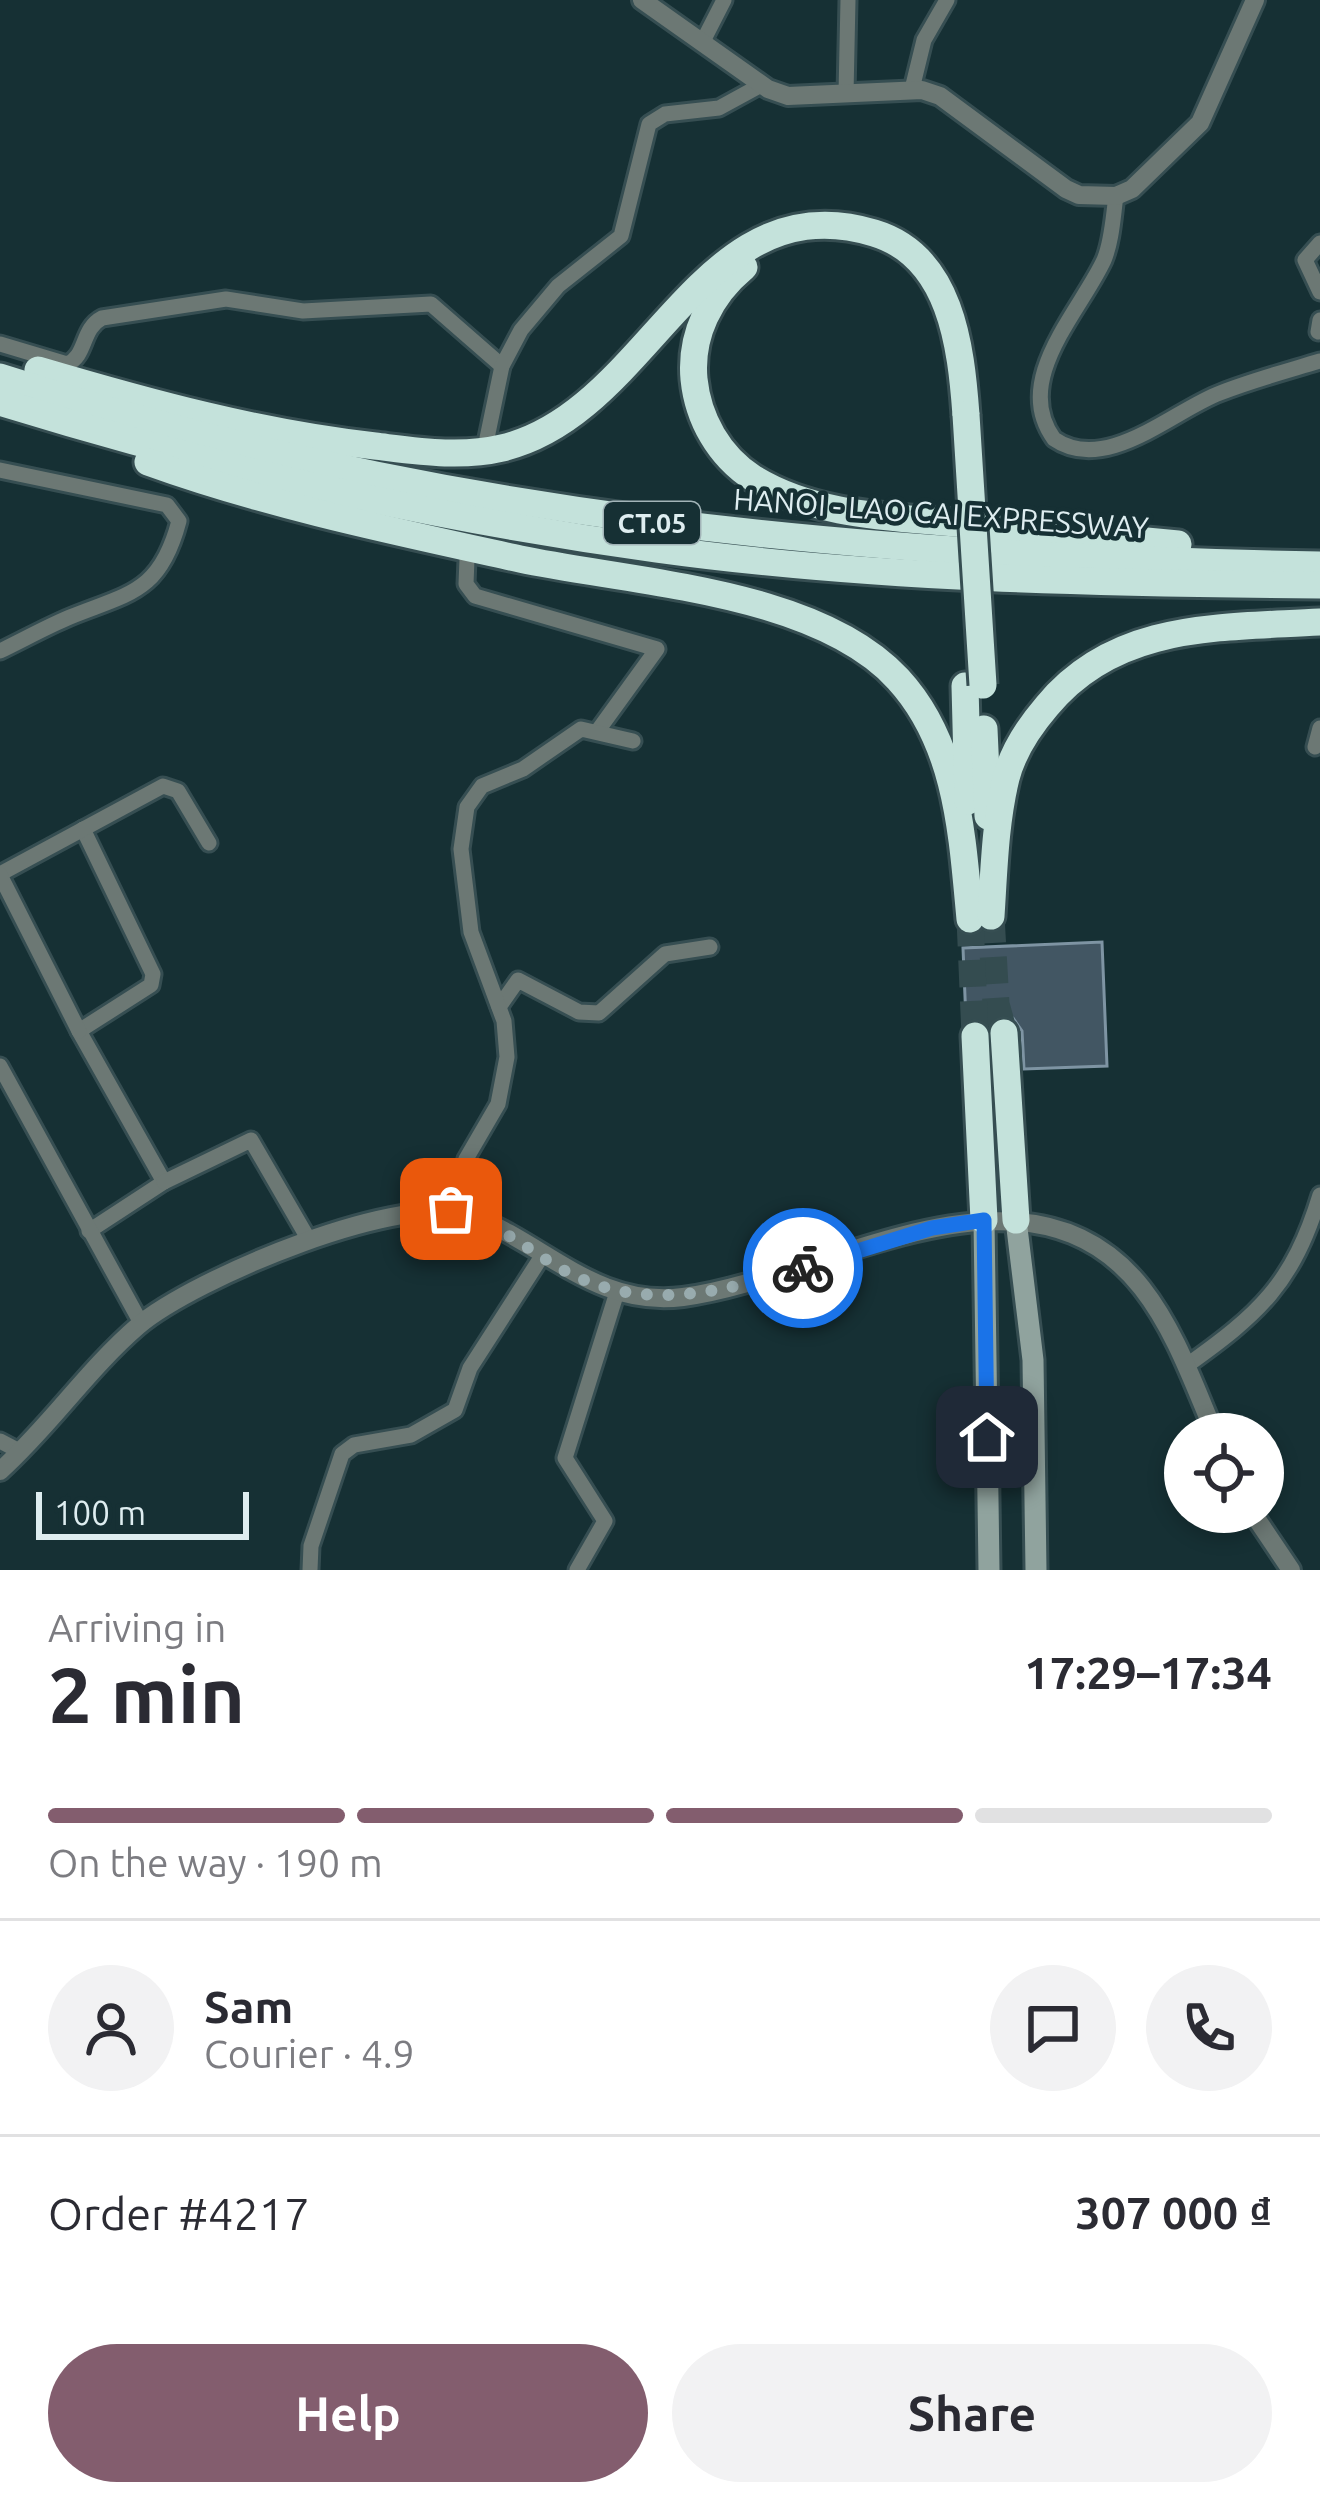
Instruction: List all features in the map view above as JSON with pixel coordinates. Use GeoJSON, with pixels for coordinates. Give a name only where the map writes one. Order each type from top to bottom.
{"type":"FeatureCollection","features":[{"type":"Feature","properties":{"kind":"highway"},"geometry":{"type":"LineString","coordinates":[[0,360],[243,427],[415,451],[487,451],[541,434],[592,400],[715,269],[746,246],[788,228],[819,223],[883,236],[928,269],[954,329],[974,686],[981,918]]}},
{"type":"Feature","properties":{"kind":"highway"},"geometry":{"type":"LineString","coordinates":[[958,416],[940,332],[922,287],[892,258],[848,241],[793,242],[754,259],[728,280],[697,335],[696,399],[709,431],[749,476],[801,500],[876,515],[1320,555]]}},
{"type":"Feature","properties":{"kind":"highway","name":"HANOI - LAO CAI EXPRESSWAY"},"geometry":{"type":"LineString","coordinates":[[0,377],[249,452],[593,515],[927,549],[1320,566]]}},
{"type":"Feature","properties":{"kind":"highway"},"geometry":{"type":"LineString","coordinates":[[9,404],[125,453],[222,485],[517,558],[766,606],[824,625],[866,651],[899,680],[939,746],[981,918]]}},
{"type":"Feature","properties":{"kind":"highway","name":"HANOI - LAO CAI EXPRESSWAY"},"geometry":{"type":"LineString","coordinates":[[9,404],[247,472],[657,549],[1111,584],[1320,585]]}},
{"type":"Feature","properties":{"kind":"highway"},"geometry":{"type":"LineString","coordinates":[[981,918],[1011,764],[1041,713],[1073,679],[1120,648],[1164,634],[1320,622]]}},
{"type":"Feature","properties":{"kind":"highway"},"geometry":{"type":"LineString","coordinates":[[1004,1033],[1016,1220]]}},
{"type":"Feature","properties":{"kind":"highway"},"geometry":{"type":"LineString","coordinates":[[975,1036],[984,1220]]}},
{"type":"Feature","properties":{"kind":"main road"},"geometry":{"type":"LineString","coordinates":[[984,1220],[988,1570]]}},
{"type":"Feature","properties":{"kind":"main road"},"geometry":{"type":"LineString","coordinates":[[1016,1220],[1033,1360],[1036,1570]]}},
{"type":"Feature","properties":{"kind":"street"},"geometry":{"type":"LineString","coordinates":[[642,0],[761,85],[788,96],[912,89],[940,96],[1066,189],[1079,195],[1116,196],[1132,189],[1200,122],[1255,0]]}},
{"type":"Feature","properties":{"kind":"street"},"geometry":{"type":"LineString","coordinates":[[702,43],[724,0]]}},
{"type":"Feature","properties":{"kind":"street"},"geometry":{"type":"LineString","coordinates":[[846,94],[848,0]]}},
{"type":"Feature","properties":{"kind":"street"},"geometry":{"type":"LineString","coordinates":[[912,89],[928,32],[947,0]]}},
{"type":"Feature","properties":{"kind":"street"},"geometry":{"type":"LineString","coordinates":[[487,438],[502,366],[537,308],[621,236],[650,124],[665,114],[719,108],[761,85]]}},
{"type":"Feature","properties":{"kind":"street"},"geometry":{"type":"LineString","coordinates":[[1116,196],[1103,261],[1047,361],[1043,416],[1054,439],[1087,449],[1113,445],[1220,393],[1320,361]]}},
{"type":"Feature","properties":{"kind":"street"},"geometry":{"type":"LineString","coordinates":[[1320,243],[1305,260],[1320,292]]}},
{"type":"Feature","properties":{"kind":"street"},"geometry":{"type":"LineString","coordinates":[[0,344],[67,364],[79,356],[86,332],[102,318],[226,299],[323,311],[431,304],[502,366]]}},
{"type":"Feature","properties":{"kind":"street"},"geometry":{"type":"LineString","coordinates":[[479,482],[483,459]]}},
{"type":"Feature","properties":{"kind":"street"},"geometry":{"type":"LineString","coordinates":[[0,470],[149,500],[175,510],[179,521],[158,567],[128,598],[72,617],[0,651]]}},
{"type":"Feature","properties":{"kind":"street"},"geometry":{"type":"LineString","coordinates":[[467,559],[466,584],[475,596],[656,649],[599,729]]}},
{"type":"Feature","properties":{"kind":"street"},"geometry":{"type":"LineString","coordinates":[[1315,746],[1320,728]]}},
{"type":"Feature","properties":{"kind":"street"},"geometry":{"type":"LineString","coordinates":[[451,1209],[466,1160],[503,1088],[508,1044],[469,919],[461,848],[466,807],[482,786],[523,769],[581,729],[599,729],[632,741]]}},
{"type":"Feature","properties":{"kind":"street"},"geometry":{"type":"LineString","coordinates":[[164,1182],[79,1031],[0,875],[148,791],[171,786],[209,843]]}},
{"type":"Feature","properties":{"kind":"street"},"geometry":{"type":"LineString","coordinates":[[79,1031],[151,985],[153,974],[83,829]]}},
{"type":"Feature","properties":{"kind":"street"},"geometry":{"type":"LineString","coordinates":[[499,1007],[518,980],[579,1012],[599,1013],[665,954],[710,947]]}},
{"type":"Feature","properties":{"kind":"street"},"geometry":{"type":"LineString","coordinates":[[0,1066],[141,1323]]}},
{"type":"Feature","properties":{"kind":"street"},"geometry":{"type":"LineString","coordinates":[[89,1231],[164,1182],[251,1140],[309,1240]]}},
{"type":"Feature","properties":{"kind":"street"},"geometry":{"type":"LineString","coordinates":[[1186,1366],[1253,1318],[1286,1280],[1320,1196]]}},
{"type":"Feature","properties":{"kind":"street"},"geometry":{"type":"LineString","coordinates":[[0,1471],[141,1323],[220,1279],[309,1240],[419,1210],[451,1209],[487,1222],[542,1256],[617,1292],[658,1298],[758,1282],[932,1228],[984,1220],[1016,1220],[1077,1234],[1114,1259],[1155,1306],[1206,1413]]}},
{"type":"Feature","properties":{"kind":"street"},"geometry":{"type":"LineString","coordinates":[[310,1570],[311,1546],[342,1454],[354,1445],[411,1435],[454,1410],[470,1368],[542,1256]]}},
{"type":"Feature","properties":{"kind":"street"},"geometry":{"type":"LineString","coordinates":[[578,1570],[605,1521],[565,1458],[617,1292]]}},
{"type":"Feature","properties":{"kind":"street"},"geometry":{"type":"LineString","coordinates":[[0,1441],[21,1452]]}},
{"type":"Feature","properties":{"kind":"street"},"geometry":{"type":"LineString","coordinates":[[1266,1533],[1291,1570]]}},
{"type":"Feature","properties":{"kind":"building"},"geometry":{"type":"Polygon","coordinates":[[[1102,942],[1107,1066],[1024,1069],[1022,1031],[1013,1018],[1002,1015],[988,1024],[966,1021],[963,948],[1102,942]]]}},
{"type":"Feature","properties":{"kind":"tunnel"},"geometry":{"type":"LineString","coordinates":[[991,916],[996,1004],[1004,1033]]}},
{"type":"Feature","properties":{"kind":"tunnel"},"geometry":{"type":"LineString","coordinates":[[970,919],[975,1036]]}},
{"type":"Feature","properties":{"kind":"way so far"},"geometry":{"type":"LineString","coordinates":[[451,1209],[487,1222],[578,1277],[630,1294],[680,1297],[803,1268]]}},
{"type":"Feature","properties":{"kind":"route"},"geometry":{"type":"LineString","coordinates":[[803,1268],[932,1228],[984,1220],[987,1437]]}}]}
